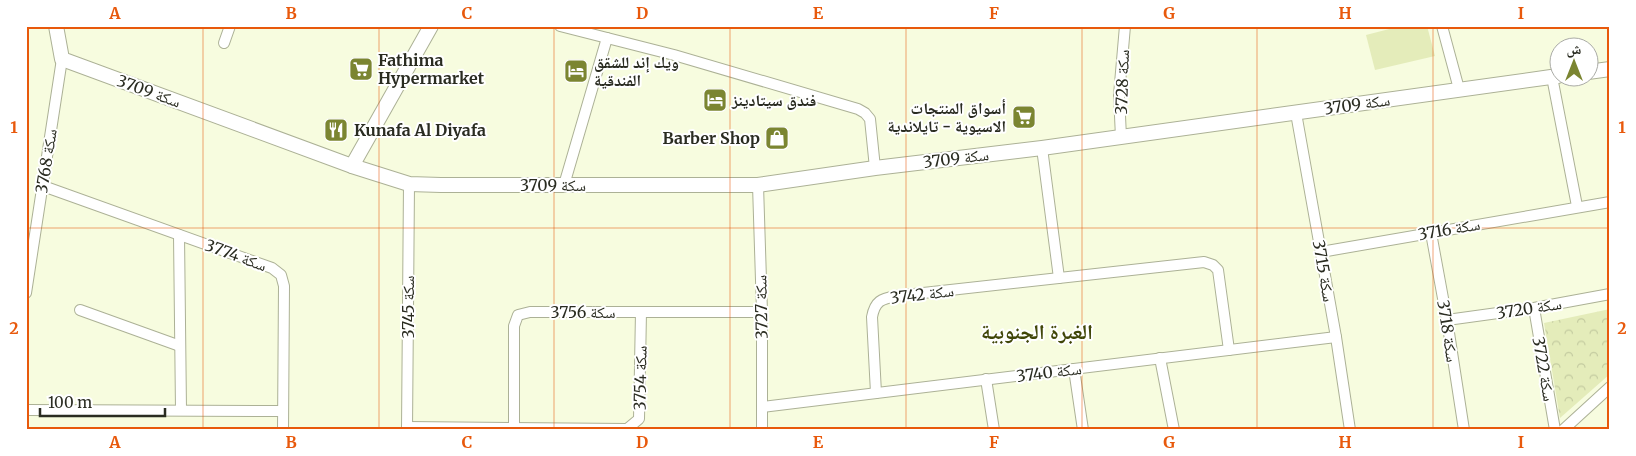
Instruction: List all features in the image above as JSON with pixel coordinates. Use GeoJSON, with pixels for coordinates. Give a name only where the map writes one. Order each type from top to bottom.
{"type":"FeatureCollection","features":[{"type":"Feature","properties":{"kind":"street"},"geometry":{"type":"LineString","coordinates":[[56,26],[62,59]]}},
{"type":"Feature","properties":{"kind":"street"},"geometry":{"type":"LineString","coordinates":[[224,43],[230,26]]}},
{"type":"Feature","properties":{"kind":"street"},"geometry":{"type":"LineString","coordinates":[[352,166],[431,26]]}},
{"type":"Feature","properties":{"kind":"street"},"geometry":{"type":"LineString","coordinates":[[560,26],[674,55],[858,108],[870,119],[874,168]]}},
{"type":"Feature","properties":{"kind":"street","name":"سكة 3728"},"geometry":{"type":"LineString","coordinates":[[1121,137],[1118,95],[1125,26]]}},
{"type":"Feature","properties":{"kind":"street"},"geometry":{"type":"LineString","coordinates":[[1442,26],[1459,90]]}},
{"type":"Feature","properties":{"kind":"street"},"geometry":{"type":"LineString","coordinates":[[564,185],[607,38]]}},
{"type":"Feature","properties":{"kind":"street","name":"سكة 3709"},"geometry":{"type":"LineString","coordinates":[[62,59],[352,166],[409,184],[758,185],[874,168],[1042,148],[1548,77]]}},
{"type":"Feature","properties":{"kind":"street","name":"سكة 3768"},"geometry":{"type":"LineString","coordinates":[[26,293],[62,59]]}},
{"type":"Feature","properties":{"kind":"street"},"geometry":{"type":"LineString","coordinates":[[1557,88],[1577,206]]}},
{"type":"Feature","properties":{"kind":"street","name":"سكة 3715"},"geometry":{"type":"LineString","coordinates":[[1296,113],[1336,337],[1350,430]]}},
{"type":"Feature","properties":{"kind":"street"},"geometry":{"type":"LineString","coordinates":[[1042,148],[1059,278]]}},
{"type":"Feature","properties":{"kind":"street","name":"سكة 3745"},"geometry":{"type":"LineString","coordinates":[[407,428],[409,184]]}},
{"type":"Feature","properties":{"kind":"street","name":"سكة 3727"},"geometry":{"type":"LineString","coordinates":[[758,185],[762,312],[762,430]]}},
{"type":"Feature","properties":{"kind":"street","name":"سكة 3774"},"geometry":{"type":"LineString","coordinates":[[43,186],[272,268],[281,275],[284,286],[283,430]]}},
{"type":"Feature","properties":{"kind":"street","name":"سكة 3716"},"geometry":{"type":"LineString","coordinates":[[1321,252],[1577,206],[1610,202]]}},
{"type":"Feature","properties":{"kind":"street","name":"سكة 3718"},"geometry":{"type":"LineString","coordinates":[[1431,232],[1464,430]]}},
{"type":"Feature","properties":{"kind":"street"},"geometry":{"type":"LineString","coordinates":[[179,235],[180,410]]}},
{"type":"Feature","properties":{"kind":"street","name":"سكة 3742"},"geometry":{"type":"LineString","coordinates":[[876,393],[872,317],[874,306],[883,299],[896,296],[1204,262],[1213,265],[1218,270],[1230,350]]}},
{"type":"Feature","properties":{"kind":"street","name":"سكة 3720"},"geometry":{"type":"LineString","coordinates":[[1447,320],[1534,308],[1610,294]]}},
{"type":"Feature","properties":{"kind":"street","name":"سكة 3722"},"geometry":{"type":"LineString","coordinates":[[1534,308],[1555,430]]}},
{"type":"Feature","properties":{"kind":"street"},"geometry":{"type":"LineString","coordinates":[[80,310],[180,346]]}},
{"type":"Feature","properties":{"kind":"street","name":"سكة 3756"},"geometry":{"type":"LineString","coordinates":[[514,428],[514,326],[518,315],[530,312],[762,312]]}},
{"type":"Feature","properties":{"kind":"street","name":"سكة 3754"},"geometry":{"type":"LineString","coordinates":[[407,428],[627,429],[639,419],[641,312]]}},
{"type":"Feature","properties":{"kind":"street","name":"سكة 3740"},"geometry":{"type":"LineString","coordinates":[[762,407],[1336,337]]}},
{"type":"Feature","properties":{"kind":"street"},"geometry":{"type":"LineString","coordinates":[[1160,358],[1174,430]]}},
{"type":"Feature","properties":{"kind":"street"},"geometry":{"type":"LineString","coordinates":[[1074,369],[1084,430]]}},
{"type":"Feature","properties":{"kind":"street"},"geometry":{"type":"LineString","coordinates":[[986,379],[994,430]]}},
{"type":"Feature","properties":{"kind":"street"},"geometry":{"type":"LineString","coordinates":[[1563,430],[1610,387]]}},
{"type":"Feature","properties":{"kind":"street"},"geometry":{"type":"LineString","coordinates":[[26,410],[283,411]]}},
{"type":"Feature","properties":{"kind":"green space"},"geometry":{"type":"Polygon","coordinates":[[[1401,26],[1427,26],[1435,56],[1375,70],[1366,35],[1401,26]]]}},
{"type":"Feature","properties":{"kind":"green space"},"geometry":{"type":"Polygon","coordinates":[[[1610,309],[1610,374],[1560,418],[1544,323],[1610,309]]]}},
{"type":"Feature","properties":{"kind":"place","name":"Fathima Hypermarket"},"geometry":{"type":"Point","coordinates":[361,69]}},
{"type":"Feature","properties":{"kind":"place","name":"ويك إند للشقق الفندقية"},"geometry":{"type":"Point","coordinates":[576,71]}},
{"type":"Feature","properties":{"kind":"place","name":"فندق سيتادينز"},"geometry":{"type":"Point","coordinates":[715,100]}},
{"type":"Feature","properties":{"kind":"place","name":"أسواق المنتجات الاسيوية - تايلاندية"},"geometry":{"type":"Point","coordinates":[1024,117]}},
{"type":"Feature","properties":{"kind":"place","name":"Kunafa Al Diyafa"},"geometry":{"type":"Point","coordinates":[336,130]}},
{"type":"Feature","properties":{"kind":"place","name":"Barber Shop"},"geometry":{"type":"Point","coordinates":[777,138]}},
{"type":"Feature","properties":{"kind":"district","name":"الغبرة الجنوبية"},"geometry":{"type":"Point","coordinates":[1037,332]}}]}
